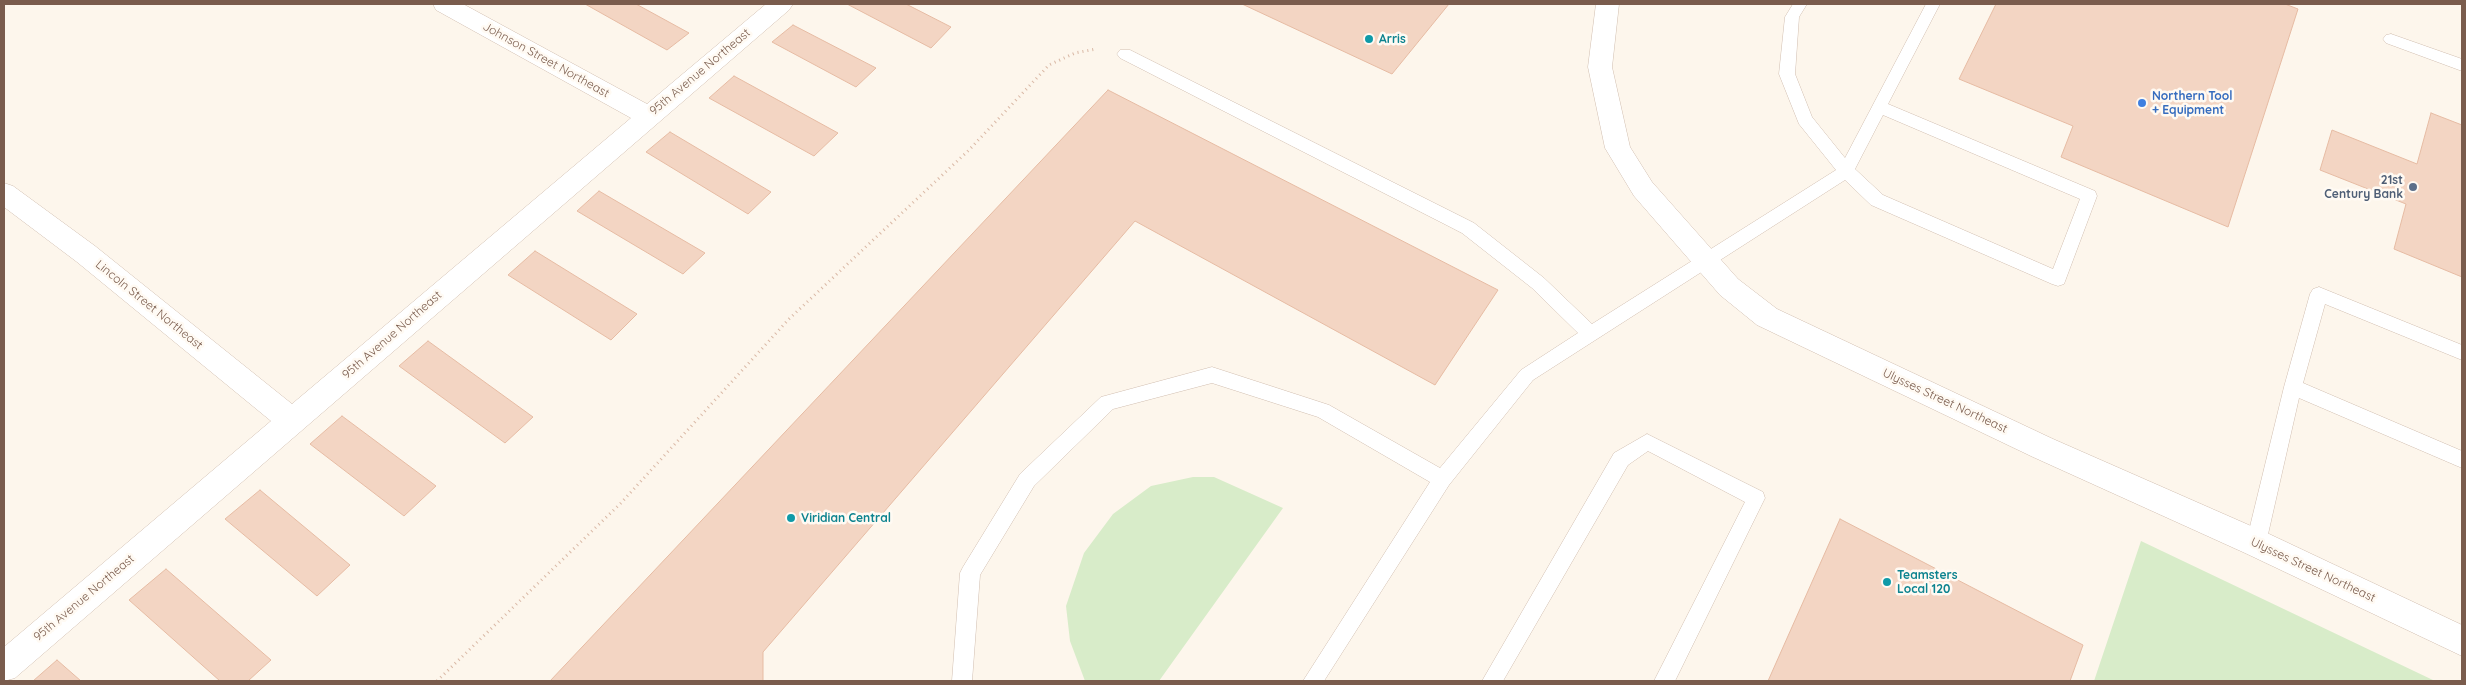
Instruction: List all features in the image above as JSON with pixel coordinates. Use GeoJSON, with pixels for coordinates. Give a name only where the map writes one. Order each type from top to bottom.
{"type":"FeatureCollection","features":[{"type":"Feature","properties":{"kind":"street","name":"Johnson Street Northeast"},"geometry":{"type":"LineString","coordinates":[[444,4],[649,116]]}},
{"type":"Feature","properties":{"kind":"street","name":"95th Avenue Northeast"},"geometry":{"type":"LineString","coordinates":[[4,666],[781,4]]}},
{"type":"Feature","properties":{"kind":"street","name":"Ulysses Street Northeast"},"geometry":{"type":"LineString","coordinates":[[1607,4],[1600,67],[1618,148],[1643,189],[1729,287],[1767,316],[2043,448],[2256,543],[2462,640]]}},
{"type":"Feature","properties":{"kind":"street","name":"Lincoln Street Northeast"},"geometry":{"type":"LineString","coordinates":[[4,193],[86,254],[292,421]]}},
{"type":"Feature","properties":{"kind":"lane"},"geometry":{"type":"LineString","coordinates":[[1800,4],[1792,17],[1787,74],[1804,120],[1846,171],[1877,200],[2058,279],[2089,196],[1879,107]]}},
{"type":"Feature","properties":{"kind":"lane"},"geometry":{"type":"LineString","coordinates":[[1314,681],[1442,479],[1527,375],[1707,262],[1846,171],[1933,4]]}},
{"type":"Feature","properties":{"kind":"lane"},"geometry":{"type":"LineString","coordinates":[[2391,39],[2462,65]]}},
{"type":"Feature","properties":{"kind":"lane"},"geometry":{"type":"LineString","coordinates":[[1125,54],[1468,228],[1538,283],[1590,334]]}},
{"type":"Feature","properties":{"kind":"lane"},"geometry":{"type":"LineString","coordinates":[[2256,543],[2293,387],[2319,294],[2462,353]]}},
{"type":"Feature","properties":{"kind":"lane"},"geometry":{"type":"LineString","coordinates":[[962,681],[970,573],[1027,480],[1107,403],[1212,375],[1323,411],[1442,479]]}},
{"type":"Feature","properties":{"kind":"lane"},"geometry":{"type":"LineString","coordinates":[[2293,387],[2462,460]]}},
{"type":"Feature","properties":{"kind":"lane"},"geometry":{"type":"LineString","coordinates":[[1492,681],[1621,459],[1647,442],[1756,498],[1664,681]]}},
{"type":"Feature","properties":{"kind":"path"},"geometry":{"type":"LineString","coordinates":[[438,681],[621,503],[789,319],[970,150],[1049,65],[1075,53],[1099,48],[1125,54]]}},
{"type":"Feature","properties":{"kind":"green space"},"geometry":{"type":"Polygon","coordinates":[[[1193,477],[1214,477],[1283,508],[1159,681],[1085,681],[1070,641],[1066,606],[1084,553],[1113,514],[1151,486],[1193,477]]]}},
{"type":"Feature","properties":{"kind":"green space"},"geometry":{"type":"Polygon","coordinates":[[[2141,541],[2435,681],[2094,681],[2141,541]]]}},
{"type":"Feature","properties":{"kind":"building"},"geometry":{"type":"Polygon","coordinates":[[[585,4],[636,4],[689,33],[667,50],[585,4]]]}},
{"type":"Feature","properties":{"kind":"building"},"geometry":{"type":"Polygon","coordinates":[[[847,4],[906,4],[951,27],[931,48],[847,4]]]}},
{"type":"Feature","properties":{"kind":"building","name":"Arris"},"geometry":{"type":"Polygon","coordinates":[[[1242,4],[1449,4],[1392,74],[1242,4]]]}},
{"type":"Feature","properties":{"kind":"building","name":"Northern Tool + Equipment"},"geometry":{"type":"Polygon","coordinates":[[[1996,4],[2285,4],[2298,9],[2228,227],[2061,157],[2073,126],[1959,79],[1996,4]]]}},
{"type":"Feature","properties":{"kind":"building"},"geometry":{"type":"Polygon","coordinates":[[[793,25],[876,68],[856,87],[772,42],[793,25]]]}},
{"type":"Feature","properties":{"kind":"building"},"geometry":{"type":"Polygon","coordinates":[[[734,76],[838,133],[814,156],[709,98],[734,76]]]}},
{"type":"Feature","properties":{"kind":"building","name":"Viridian Central"},"geometry":{"type":"Polygon","coordinates":[[[1108,90],[1498,290],[1435,385],[1135,221],[763,652],[763,681],[550,681],[1108,90]]]}},
{"type":"Feature","properties":{"kind":"building","name":"21st Century Bank"},"geometry":{"type":"Polygon","coordinates":[[[2431,113],[2462,125],[2462,277],[2394,249],[2406,204],[2320,170],[2332,130],[2417,164],[2431,113]]]}},
{"type":"Feature","properties":{"kind":"building"},"geometry":{"type":"Polygon","coordinates":[[[670,132],[771,192],[748,214],[646,152],[670,132]]]}},
{"type":"Feature","properties":{"kind":"building"},"geometry":{"type":"Polygon","coordinates":[[[599,191],[705,253],[683,274],[577,211],[599,191]]]}},
{"type":"Feature","properties":{"kind":"building"},"geometry":{"type":"Polygon","coordinates":[[[535,251],[637,314],[611,340],[508,275],[535,251]]]}},
{"type":"Feature","properties":{"kind":"building"},"geometry":{"type":"Polygon","coordinates":[[[428,341],[533,417],[505,443],[399,366],[428,341]]]}},
{"type":"Feature","properties":{"kind":"building"},"geometry":{"type":"Polygon","coordinates":[[[342,416],[436,486],[404,516],[310,444],[342,416]]]}},
{"type":"Feature","properties":{"kind":"building"},"geometry":{"type":"Polygon","coordinates":[[[260,490],[350,565],[317,596],[225,519],[260,490]]]}},
{"type":"Feature","properties":{"kind":"building","name":"Teamsters Local 120"},"geometry":{"type":"Polygon","coordinates":[[[1840,519],[2083,645],[2070,681],[1768,681],[1840,519]]]}},
{"type":"Feature","properties":{"kind":"building"},"geometry":{"type":"Polygon","coordinates":[[[166,569],[271,660],[248,681],[220,681],[129,600],[166,569]]]}},
{"type":"Feature","properties":{"kind":"building"},"geometry":{"type":"Polygon","coordinates":[[[57,660],[81,681],[33,681],[57,660]]]}},
{"type":"Feature","properties":{"kind":"place","name":"Arris"},"geometry":{"type":"Point","coordinates":[1369,39]}},
{"type":"Feature","properties":{"kind":"place","name":"Northern Tool + Equipment"},"geometry":{"type":"Point","coordinates":[2142,103]}},
{"type":"Feature","properties":{"kind":"place","name":"21st Century Bank"},"geometry":{"type":"Point","coordinates":[2413,187]}},
{"type":"Feature","properties":{"kind":"place","name":"Viridian Central"},"geometry":{"type":"Point","coordinates":[791,518]}},
{"type":"Feature","properties":{"kind":"place","name":"Teamsters Local 120"},"geometry":{"type":"Point","coordinates":[1887,582]}}]}
